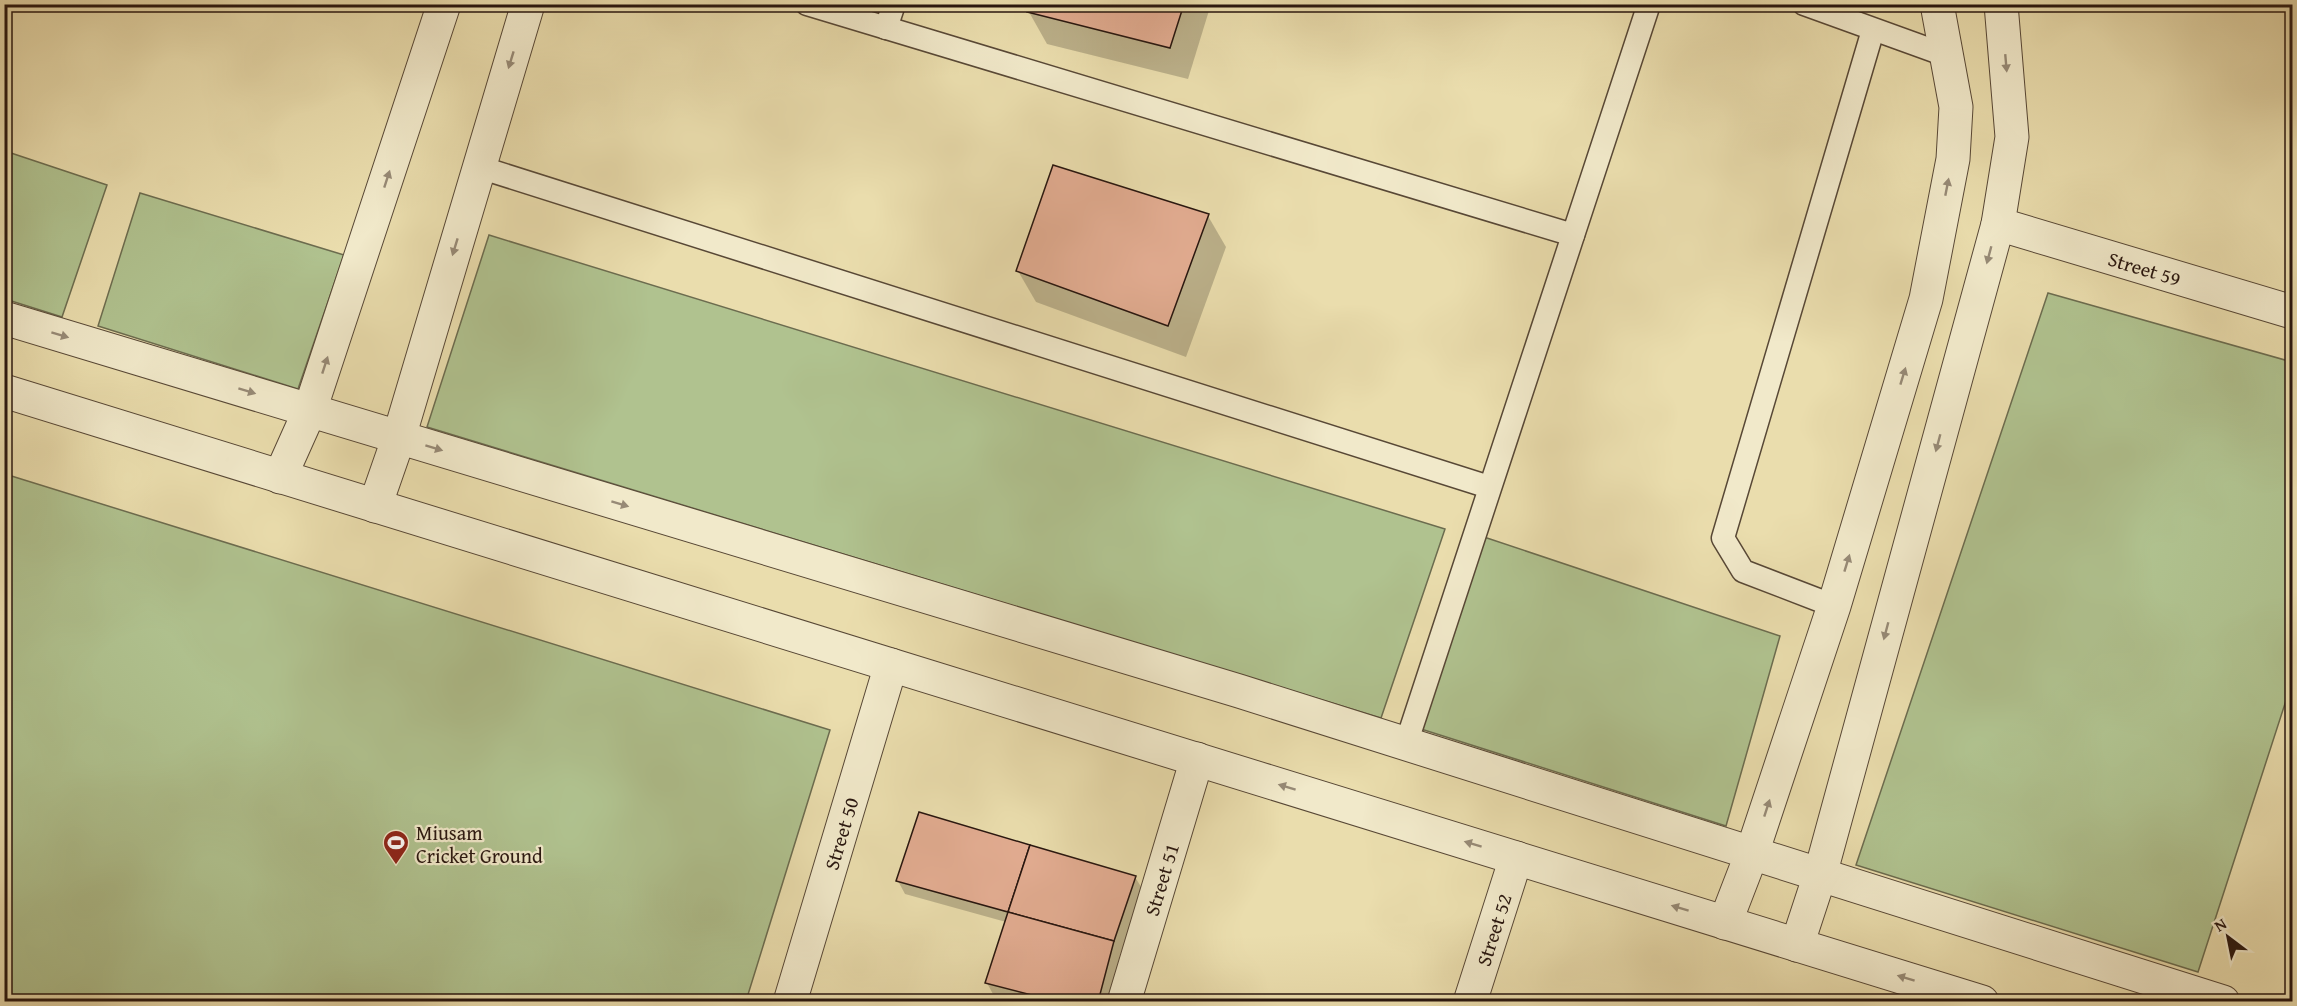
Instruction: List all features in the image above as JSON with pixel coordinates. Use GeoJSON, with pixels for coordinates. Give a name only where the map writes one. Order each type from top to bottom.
{"type":"FeatureCollection","features":[{"type":"Feature","properties":{"kind":"street"},"geometry":{"type":"LineString","coordinates":[[280,477],[310,410],[444,4]]}},
{"type":"Feature","properties":{"kind":"street"},"geometry":{"type":"LineString","coordinates":[[375,506],[399,437],[528,4]]}},
{"type":"Feature","properties":{"kind":"street"},"geometry":{"type":"LineString","coordinates":[[1725,922],[1752,853],[1834,606],[1926,299],[1953,159],[1956,107],[1937,4]]}},
{"type":"Feature","properties":{"kind":"street"},"geometry":{"type":"LineString","coordinates":[[1797,945],[1820,875],[1998,224],[2012,137],[2001,4]]}},
{"type":"Feature","properties":{"kind":"street","name":"Street 59"},"geometry":{"type":"LineString","coordinates":[[1998,224],[2292,312]]}},
{"type":"Feature","properties":{"kind":"street"},"geometry":{"type":"LineString","coordinates":[[4,318],[1239,691],[2223,1002]]}},
{"type":"Feature","properties":{"kind":"street"},"geometry":{"type":"LineString","coordinates":[[4,391],[1982,1002]]}},
{"type":"Feature","properties":{"kind":"street","name":"Street 50"},"geometry":{"type":"LineString","coordinates":[[790,1002],[891,665]]}},
{"type":"Feature","properties":{"kind":"street","name":"Street 51"},"geometry":{"type":"LineString","coordinates":[[1124,1002],[1197,759]]}},
{"type":"Feature","properties":{"kind":"street","name":"Street 52"},"geometry":{"type":"LineString","coordinates":[[1470,1002],[1516,858]]}},
{"type":"Feature","properties":{"kind":"lane"},"geometry":{"type":"LineString","coordinates":[[807,4],[1573,235]]}},
{"type":"Feature","properties":{"kind":"lane"},"geometry":{"type":"LineString","coordinates":[[886,28],[894,4]]}},
{"type":"Feature","properties":{"kind":"lane"},"geometry":{"type":"LineString","coordinates":[[1406,744],[1649,4]]}},
{"type":"Feature","properties":{"kind":"lane"},"geometry":{"type":"LineString","coordinates":[[1804,4],[1948,56]]}},
{"type":"Feature","properties":{"kind":"lane"},"geometry":{"type":"LineString","coordinates":[[1834,606],[1743,571],[1723,538],[1873,30]]}},
{"type":"Feature","properties":{"kind":"lane"},"geometry":{"type":"LineString","coordinates":[[479,167],[1489,487]]}},
{"type":"Feature","properties":{"kind":"green space"},"geometry":{"type":"Polygon","coordinates":[[[5,151],[107,185],[62,317],[5,299],[5,151]]]}},
{"type":"Feature","properties":{"kind":"green space"},"geometry":{"type":"Polygon","coordinates":[[[140,193],[344,255],[298,389],[98,326],[140,193]]]}},
{"type":"Feature","properties":{"kind":"green space"},"geometry":{"type":"Polygon","coordinates":[[[489,235],[1445,529],[1381,718],[427,427],[489,235]]]}},
{"type":"Feature","properties":{"kind":"green space"},"geometry":{"type":"Polygon","coordinates":[[[2048,293],[2292,362],[2292,682],[2198,972],[1856,865],[2048,293]]]}},
{"type":"Feature","properties":{"kind":"green space","name":"Miusam Cricket Ground"},"geometry":{"type":"Polygon","coordinates":[[[5,474],[830,730],[746,1001],[5,1001],[5,474]]]}},
{"type":"Feature","properties":{"kind":"green space"},"geometry":{"type":"Polygon","coordinates":[[[1484,537],[1780,636],[1726,826],[1421,729],[1484,537]]]}},
{"type":"Feature","properties":{"kind":"building"},"geometry":{"type":"Polygon","coordinates":[[[1030,4],[1184,4],[1170,48],[1027,12],[1030,4]]]}},
{"type":"Feature","properties":{"kind":"building"},"geometry":{"type":"Polygon","coordinates":[[[1053,165],[1209,214],[1168,326],[1016,271],[1053,165]]]}},
{"type":"Feature","properties":{"kind":"building"},"geometry":{"type":"Polygon","coordinates":[[[919,812],[1030,845],[1008,912],[896,881],[919,812]]]}},
{"type":"Feature","properties":{"kind":"building"},"geometry":{"type":"Polygon","coordinates":[[[1030,845],[1136,876],[1114,941],[1008,912],[1030,845]]]}},
{"type":"Feature","properties":{"kind":"building"},"geometry":{"type":"Polygon","coordinates":[[[1008,912],[1114,941],[1098,1002],[1059,1002],[985,983],[1008,912]]]}},
{"type":"Feature","properties":{"kind":"place","name":"Miusam Cricket Ground"},"geometry":{"type":"Point","coordinates":[396,866]}}]}
